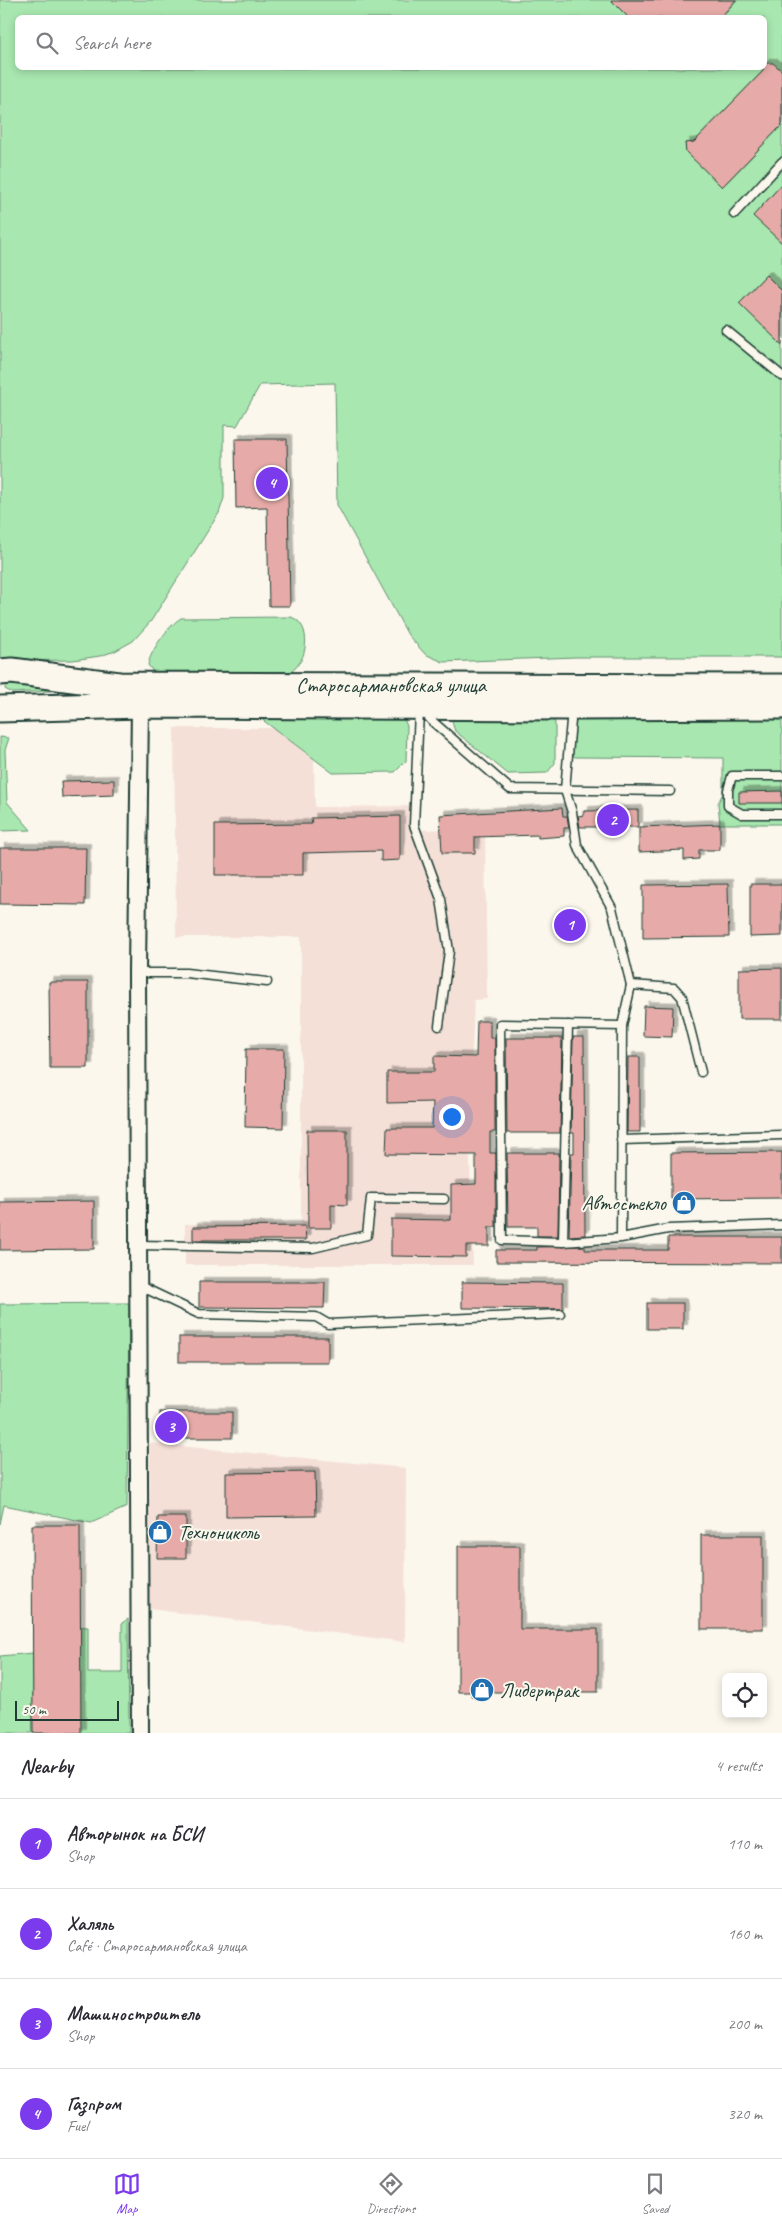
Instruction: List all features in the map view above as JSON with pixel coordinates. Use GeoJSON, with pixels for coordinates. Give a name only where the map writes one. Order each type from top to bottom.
{"type":"FeatureCollection","features":[{"type":"Feature","properties":{"kind":"main road","name":"Старосармановская улица"},"geometry":{"type":"LineString","coordinates":[[4,675],[119,686],[782,687]]}},
{"type":"Feature","properties":{"kind":"main road","name":"Старосармановская улица"},"geometry":{"type":"LineString","coordinates":[[4,707],[140,705],[782,706]]}},
{"type":"Feature","properties":{"kind":"street"},"geometry":{"type":"LineString","coordinates":[[140,705],[137,973],[140,1733]]}},
{"type":"Feature","properties":{"kind":"lane"},"geometry":{"type":"LineString","coordinates":[[734,214],[782,162]]}},
{"type":"Feature","properties":{"kind":"lane"},"geometry":{"type":"LineString","coordinates":[[726,330],[782,376]]}},
{"type":"Feature","properties":{"kind":"lane"},"geometry":{"type":"LineString","coordinates":[[419,706],[432,721],[510,789],[670,791]]}},
{"type":"Feature","properties":{"kind":"lane"},"geometry":{"type":"LineString","coordinates":[[419,706],[414,825],[441,899],[449,951],[439,1026]]}},
{"type":"Feature","properties":{"kind":"lane"},"geometry":{"type":"LineString","coordinates":[[572,707],[565,790],[572,812],[577,845],[612,908],[631,985],[622,1026],[621,1238]]}},
{"type":"Feature","properties":{"kind":"lane"},"geometry":{"type":"LineString","coordinates":[[782,776],[732,776],[728,790],[728,806],[742,814],[782,814]]}},
{"type":"Feature","properties":{"kind":"lane"},"geometry":{"type":"LineString","coordinates":[[137,973],[186,973],[267,982]]}},
{"type":"Feature","properties":{"kind":"lane"},"geometry":{"type":"LineString","coordinates":[[631,985],[674,988],[682,997],[701,1072]]}},
{"type":"Feature","properties":{"kind":"lane"},"geometry":{"type":"LineString","coordinates":[[622,1026],[500,1024],[502,1240],[563,1242],[621,1238],[668,1229],[782,1225]]}},
{"type":"Feature","properties":{"kind":"lane"},"geometry":{"type":"LineString","coordinates":[[563,1242],[568,1025]]}},
{"type":"Feature","properties":{"kind":"lane"},"geometry":{"type":"LineString","coordinates":[[621,1140],[782,1136]]}},
{"type":"Feature","properties":{"kind":"lane"},"geometry":{"type":"LineString","coordinates":[[138,1245],[313,1248],[367,1235],[371,1198],[444,1199]]}},
{"type":"Feature","properties":{"kind":"lane"},"geometry":{"type":"LineString","coordinates":[[138,1285],[199,1314],[316,1317],[328,1324],[560,1314]]}},
{"type":"Feature","properties":{"kind":"shaded area"},"geometry":{"type":"Polygon","coordinates":[[[174,728],[283,728],[314,752],[315,807],[420,806],[420,830],[485,828],[487,999],[474,1000],[469,1125],[473,1265],[185,1265],[185,1224],[301,1224],[301,937],[176,937],[174,728]]]}},
{"type":"Feature","properties":{"kind":"shaded area"},"geometry":{"type":"Polygon","coordinates":[[[150,1443],[406,1468],[405,1642],[149,1609],[150,1443]]]}},
{"type":"Feature","properties":{"kind":"green space"},"geometry":{"type":"Polygon","coordinates":[[[0,0],[782,0],[782,657],[576,657],[443,662],[425,654],[408,635],[337,505],[335,383],[260,385],[237,426],[224,425],[224,498],[219,513],[151,621],[133,641],[115,651],[100,656],[73,660],[0,661],[0,0]]]}},
{"type":"Feature","properties":{"kind":"green space"},"geometry":{"type":"Polygon","coordinates":[[[291,617],[303,627],[306,644],[301,661],[290,672],[155,674],[148,665],[152,653],[161,639],[171,626],[181,618],[291,617]]]}},
{"type":"Feature","properties":{"kind":"green space"},"geometry":{"type":"Polygon","coordinates":[[[6,683],[105,688],[12,693],[5,689],[6,683]]]}},
{"type":"Feature","properties":{"kind":"green space"},"geometry":{"type":"Polygon","coordinates":[[[782,712],[782,824],[720,824],[718,803],[723,793],[723,758],[575,757],[572,754],[574,723],[579,716],[782,712]]]}},
{"type":"Feature","properties":{"kind":"green space"},"geometry":{"type":"Polygon","coordinates":[[[454,714],[552,717],[555,723],[555,763],[547,773],[508,774],[455,731],[452,722],[454,714]]]}},
{"type":"Feature","properties":{"kind":"green space"},"geometry":{"type":"Polygon","coordinates":[[[256,715],[403,717],[407,726],[406,761],[395,772],[333,773],[256,715]]]}},
{"type":"Feature","properties":{"kind":"green space"},"geometry":{"type":"Polygon","coordinates":[[[0,737],[9,738],[5,750],[7,802],[31,830],[0,831],[0,737]]]}},
{"type":"Feature","properties":{"kind":"green space"},"geometry":{"type":"Polygon","coordinates":[[[129,1303],[127,1507],[91,1523],[4,1505],[0,1524],[0,1304],[129,1303]]]}},
{"type":"Feature","properties":{"kind":"green space"},"geometry":{"type":"Polygon","coordinates":[[[128,1619],[129,1733],[0,1733],[0,1656],[33,1653],[36,1624],[88,1627],[88,1673],[122,1673],[122,1623],[128,1619]]]}},
{"type":"Feature","properties":{"kind":"building"},"geometry":{"type":"Polygon","coordinates":[[[611,0],[736,0],[723,15],[626,15],[611,0]]]}},
{"type":"Feature","properties":{"kind":"building"},"geometry":{"type":"Polygon","coordinates":[[[767,63],[773,63],[782,71],[782,125],[722,187],[686,152],[685,143],[694,142],[763,71],[767,70],[767,63]]]}},
{"type":"Feature","properties":{"kind":"building"},"geometry":{"type":"Polygon","coordinates":[[[782,184],[782,243],[753,216],[782,184]]]}},
{"type":"Feature","properties":{"kind":"building"},"geometry":{"type":"Polygon","coordinates":[[[766,275],[782,291],[782,345],[739,303],[766,275]]]}},
{"type":"Feature","properties":{"kind":"building"},"geometry":{"type":"Polygon","coordinates":[[[235,439],[287,439],[290,606],[269,606],[267,507],[236,508],[235,439]]]}},
{"type":"Feature","properties":{"kind":"building"},"geometry":{"type":"Polygon","coordinates":[[[114,780],[114,795],[62,797],[61,781],[114,780]]]}},
{"type":"Feature","properties":{"kind":"building"},"geometry":{"type":"Polygon","coordinates":[[[782,791],[782,803],[739,803],[739,792],[782,791]]]}},
{"type":"Feature","properties":{"kind":"building"},"geometry":{"type":"Polygon","coordinates":[[[562,808],[563,816],[567,816],[569,828],[564,828],[564,836],[538,838],[538,835],[475,837],[475,853],[442,853],[440,815],[562,808]]]}},
{"type":"Feature","properties":{"kind":"building"},"geometry":{"type":"Polygon","coordinates":[[[638,810],[638,827],[580,827],[578,816],[584,815],[584,811],[638,810]]]}},
{"type":"Feature","properties":{"kind":"building"},"geometry":{"type":"Polygon","coordinates":[[[400,816],[400,860],[381,861],[381,851],[303,853],[303,875],[215,875],[215,825],[312,824],[311,818],[400,816]]]}},
{"type":"Feature","properties":{"kind":"building"},"geometry":{"type":"Polygon","coordinates":[[[720,824],[720,850],[699,850],[699,859],[684,860],[684,850],[639,852],[639,827],[720,824]]]}},
{"type":"Feature","properties":{"kind":"building"},"geometry":{"type":"Polygon","coordinates":[[[0,848],[86,848],[85,905],[0,904],[0,848]]]}},
{"type":"Feature","properties":{"kind":"building"},"geometry":{"type":"Polygon","coordinates":[[[728,884],[729,937],[643,938],[643,885],[728,884]]]}},
{"type":"Feature","properties":{"kind":"building"},"geometry":{"type":"Polygon","coordinates":[[[750,884],[782,884],[782,936],[750,937],[750,884]]]}},
{"type":"Feature","properties":{"kind":"building"},"geometry":{"type":"Polygon","coordinates":[[[782,968],[782,1019],[739,1019],[739,969],[782,968]]]}},
{"type":"Feature","properties":{"kind":"building"},"geometry":{"type":"Polygon","coordinates":[[[49,982],[88,982],[88,1068],[50,1068],[49,982]]]}},
{"type":"Feature","properties":{"kind":"building"},"geometry":{"type":"Polygon","coordinates":[[[644,1006],[673,1007],[672,1037],[643,1036],[644,1006]]]}},
{"type":"Feature","properties":{"kind":"building"},"geometry":{"type":"Polygon","coordinates":[[[477,1021],[490,1021],[490,1038],[495,1038],[495,1132],[490,1132],[490,1153],[496,1153],[496,1227],[489,1227],[489,1246],[466,1246],[466,1257],[391,1256],[391,1219],[451,1220],[451,1185],[476,1184],[476,1155],[386,1154],[387,1128],[432,1128],[433,1102],[387,1103],[387,1072],[434,1072],[434,1056],[476,1057],[477,1021]]]}},
{"type":"Feature","properties":{"kind":"building"},"geometry":{"type":"Polygon","coordinates":[[[573,1037],[584,1037],[585,1235],[569,1236],[571,1153],[574,1153],[574,1133],[571,1133],[573,1037]]]}},
{"type":"Feature","properties":{"kind":"building"},"geometry":{"type":"Polygon","coordinates":[[[506,1038],[562,1038],[560,1133],[507,1133],[506,1038]]]}},
{"type":"Feature","properties":{"kind":"building"},"geometry":{"type":"Polygon","coordinates":[[[246,1049],[284,1049],[283,1128],[245,1127],[246,1049]]]}},
{"type":"Feature","properties":{"kind":"building"},"geometry":{"type":"Polygon","coordinates":[[[628,1057],[640,1057],[640,1132],[627,1132],[628,1057]]]}},
{"type":"Feature","properties":{"kind":"building"},"geometry":{"type":"Polygon","coordinates":[[[307,1130],[347,1130],[347,1205],[331,1204],[331,1228],[308,1228],[307,1130]]]}},
{"type":"Feature","properties":{"kind":"building"},"geometry":{"type":"Polygon","coordinates":[[[782,1152],[782,1198],[671,1199],[671,1153],[782,1152]]]}},
{"type":"Feature","properties":{"kind":"building"},"geometry":{"type":"Polygon","coordinates":[[[507,1153],[559,1153],[558,1236],[537,1236],[537,1227],[508,1227],[507,1153]]]}},
{"type":"Feature","properties":{"kind":"building"},"geometry":{"type":"Polygon","coordinates":[[[94,1201],[94,1249],[0,1250],[0,1202],[94,1201]]]}},
{"type":"Feature","properties":{"kind":"building"},"geometry":{"type":"Polygon","coordinates":[[[305,1226],[306,1240],[193,1240],[193,1227],[305,1226]]]}},
{"type":"Feature","properties":{"kind":"building"},"geometry":{"type":"Polygon","coordinates":[[[668,1237],[782,1237],[782,1263],[496,1262],[496,1250],[537,1250],[537,1247],[585,1246],[585,1250],[668,1250],[668,1237]]]}},
{"type":"Feature","properties":{"kind":"building"},"geometry":{"type":"Polygon","coordinates":[[[199,1282],[325,1282],[324,1308],[199,1307],[199,1282]]]}},
{"type":"Feature","properties":{"kind":"building"},"geometry":{"type":"Polygon","coordinates":[[[462,1282],[563,1283],[563,1309],[462,1308],[462,1282]]]}},
{"type":"Feature","properties":{"kind":"building"},"geometry":{"type":"Polygon","coordinates":[[[647,1303],[683,1303],[683,1329],[647,1329],[647,1303]]]}},
{"type":"Feature","properties":{"kind":"building"},"geometry":{"type":"Polygon","coordinates":[[[179,1337],[328,1337],[328,1362],[179,1362],[179,1337]]]}},
{"type":"Feature","properties":{"kind":"building"},"geometry":{"type":"Polygon","coordinates":[[[160,1412],[232,1412],[232,1438],[160,1438],[160,1412]]]}},
{"type":"Feature","properties":{"kind":"building"},"geometry":{"type":"Polygon","coordinates":[[[315,1472],[316,1516],[226,1517],[226,1473],[315,1472]]]}},
{"type":"Feature","properties":{"kind":"building"},"geometry":{"type":"Polygon","coordinates":[[[158,1517],[186,1517],[186,1558],[157,1558],[158,1517]]]}},
{"type":"Feature","properties":{"kind":"building"},"geometry":{"type":"Polygon","coordinates":[[[32,1525],[80,1525],[81,1733],[33,1733],[32,1525]]]}},
{"type":"Feature","properties":{"kind":"building"},"geometry":{"type":"Polygon","coordinates":[[[701,1535],[763,1535],[763,1629],[701,1629],[701,1535]]]}},
{"type":"Feature","properties":{"kind":"building"},"geometry":{"type":"Polygon","coordinates":[[[458,1546],[520,1546],[520,1629],[598,1629],[598,1692],[483,1692],[483,1696],[471,1696],[472,1692],[458,1692],[458,1546]]]}},
{"type":"Feature","properties":{"kind":"place","name":"Газпром"},"geometry":{"type":"Point","coordinates":[272,483]}},
{"type":"Feature","properties":{"kind":"place","name":"Халяль"},"geometry":{"type":"Point","coordinates":[613,820]}},
{"type":"Feature","properties":{"kind":"place","name":"Авторынок на БСИ"},"geometry":{"type":"Point","coordinates":[570,925]}},
{"type":"Feature","properties":{"kind":"place","name":"Автостекло"},"geometry":{"type":"Point","coordinates":[684,1203]}},
{"type":"Feature","properties":{"kind":"place","name":"Машиностроитель"},"geometry":{"type":"Point","coordinates":[171,1427]}},
{"type":"Feature","properties":{"kind":"place","name":"Технониколь"},"geometry":{"type":"Point","coordinates":[160,1532]}},
{"type":"Feature","properties":{"kind":"place","name":"Лидертрак"},"geometry":{"type":"Point","coordinates":[482,1690]}}]}
